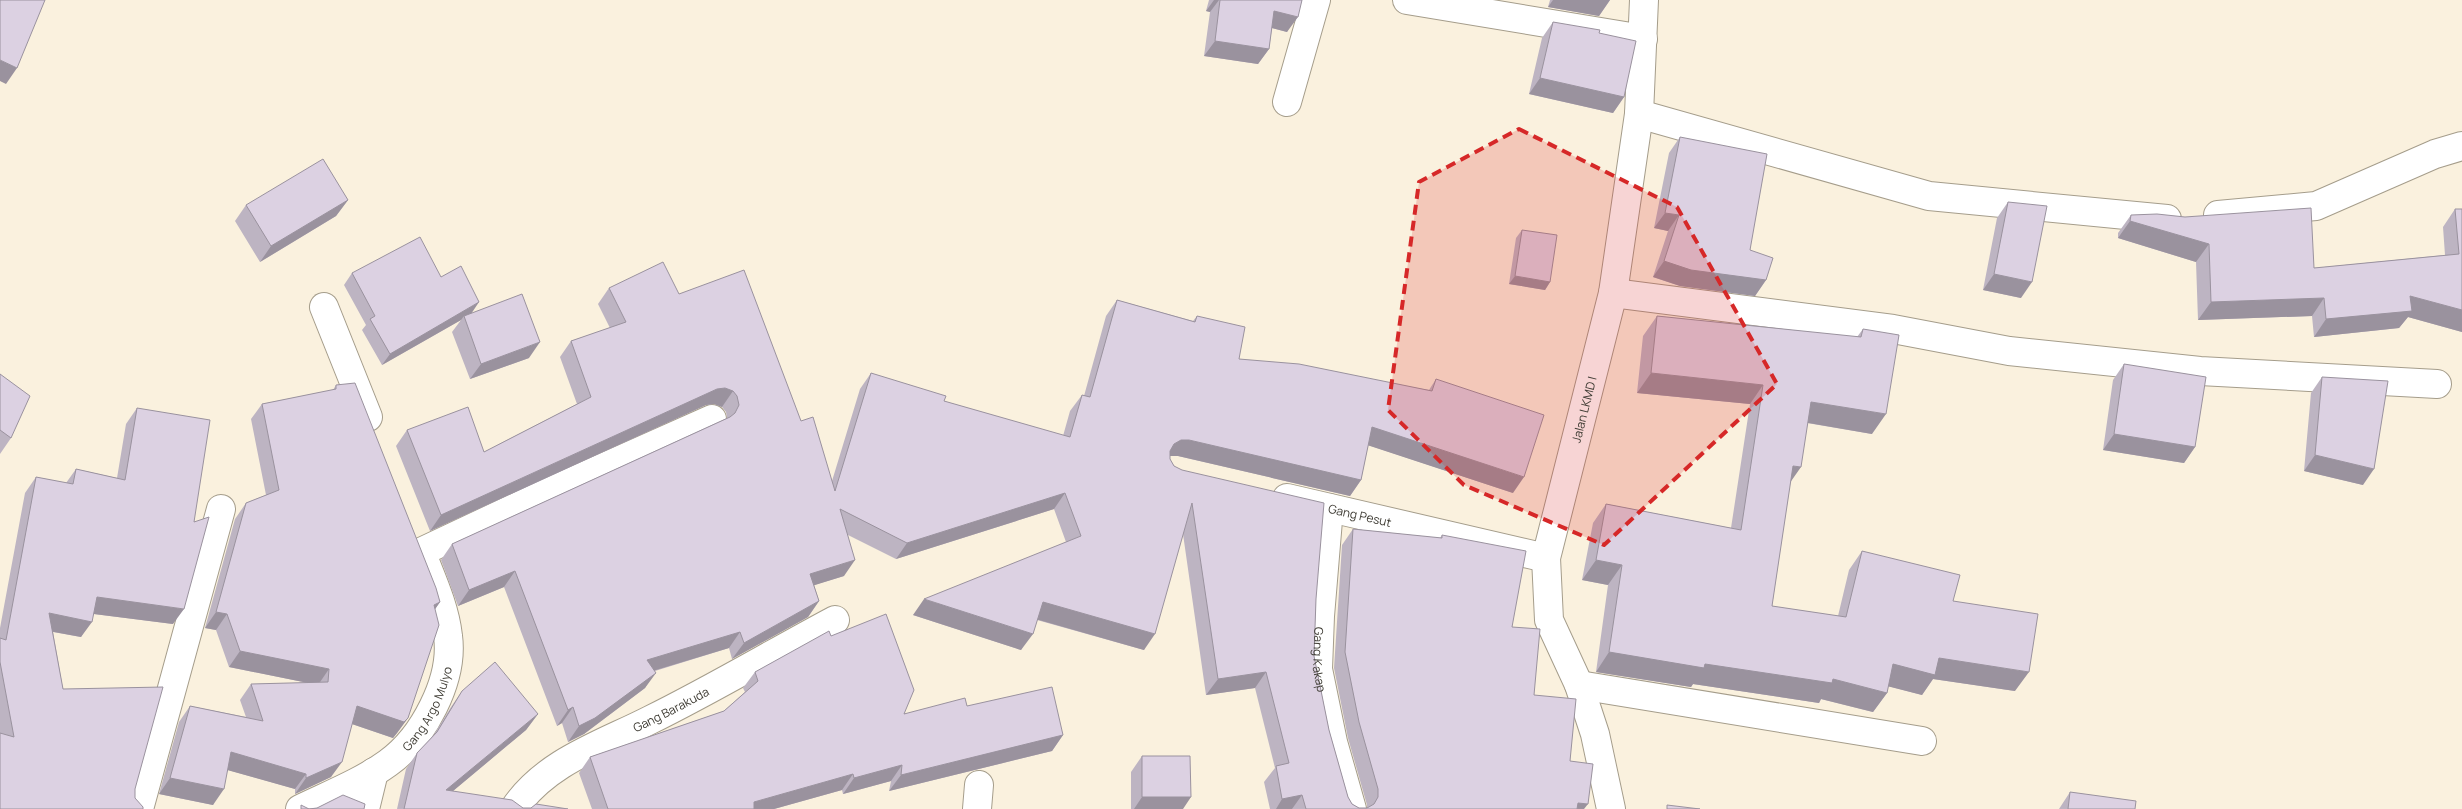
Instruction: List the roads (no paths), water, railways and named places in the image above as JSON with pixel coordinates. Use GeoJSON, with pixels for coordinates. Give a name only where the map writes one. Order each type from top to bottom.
{"type":"FeatureCollection","features":[{"type":"Feature","properties":{"kind":"street"},"geometry":{"type":"LineString","coordinates":[[1287,102],[1316,0]]}},
{"type":"Feature","properties":{"kind":"street"},"geometry":{"type":"LineString","coordinates":[[1407,0],[1643,39]]}},
{"type":"Feature","properties":{"kind":"street","name":"Jalan LKMD I"},"geometry":{"type":"LineString","coordinates":[[1611,809],[1595,734],[1579,685],[1549,620],[1546,558],[1613,293],[1639,114],[1644,0]]}},
{"type":"Feature","properties":{"kind":"street"},"geometry":{"type":"LineString","coordinates":[[1639,114],[1929,196],[2171,220],[2316,206],[2435,154],[2462,146]]}},
{"type":"Feature","properties":{"kind":"street"},"geometry":{"type":"LineString","coordinates":[[1613,293],[1893,329],[2008,351],[2200,371],[2437,384]]}},
{"type":"Feature","properties":{"kind":"street"},"geometry":{"type":"LineString","coordinates":[[324,307],[378,443]]}},
{"type":"Feature","properties":{"kind":"street"},"geometry":{"type":"LineString","coordinates":[[421,552],[546,492],[712,419]]}},
{"type":"Feature","properties":{"kind":"street","name":"Gang Pesut"},"geometry":{"type":"LineString","coordinates":[[1262,492],[1546,558]]}},
{"type":"Feature","properties":{"kind":"street","name":"Gang Kakap"},"geometry":{"type":"LineString","coordinates":[[1330,508],[1325,545],[1318,670],[1332,742],[1352,809]]}},
{"type":"Feature","properties":{"kind":"street"},"geometry":{"type":"LineString","coordinates":[[139,809],[221,509]]}},
{"type":"Feature","properties":{"kind":"street","name":"Gang Argo Mulyo"},"geometry":{"type":"LineString","coordinates":[[300,809],[374,772],[405,749],[420,731],[432,710],[446,670],[449,638],[445,618],[410,524]]}},
{"type":"Feature","properties":{"kind":"street","name":"Gang Barakuda"},"geometry":{"type":"LineString","coordinates":[[514,809],[533,787],[583,752],[649,720],[835,620]]}},
{"type":"Feature","properties":{"kind":"street"},"geometry":{"type":"LineString","coordinates":[[1579,685],[1922,741]]}},
{"type":"Feature","properties":{"kind":"street"},"geometry":{"type":"LineString","coordinates":[[365,809],[374,772]]}}]}
